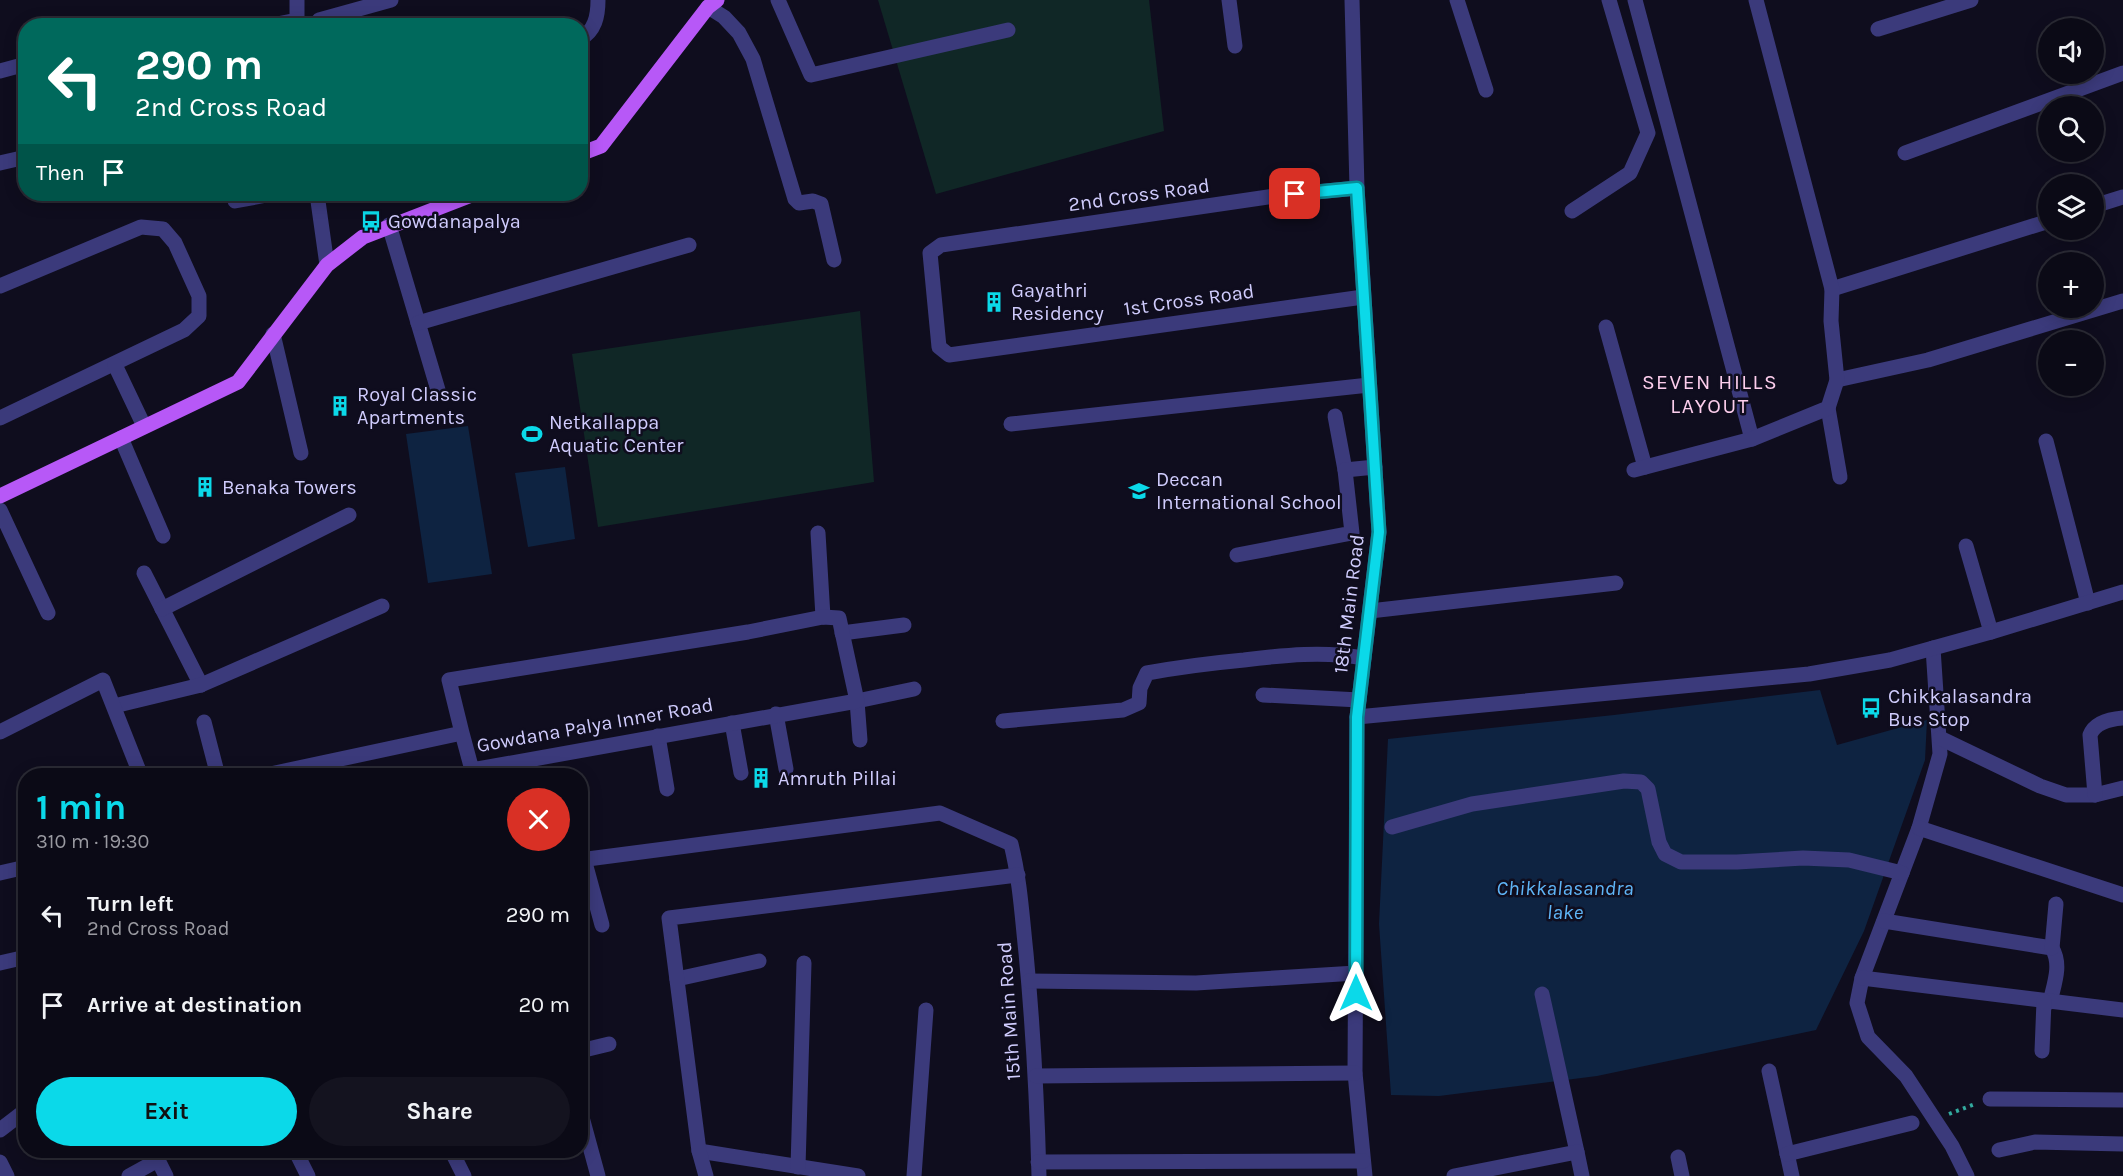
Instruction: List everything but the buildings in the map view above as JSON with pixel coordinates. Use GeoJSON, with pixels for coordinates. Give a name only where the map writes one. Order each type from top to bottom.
{"type":"FeatureCollection","features":[{"type":"Feature","properties":{"kind":"main road"},"geometry":{"type":"LineString","coordinates":[[588,151],[601,146],[712,3]]}},
{"type":"Feature","properties":{"kind":"main road"},"geometry":{"type":"LineString","coordinates":[[0,496],[238,382],[327,265],[363,237],[455,201]]}},
{"type":"Feature","properties":{"kind":"street"},"geometry":{"type":"LineString","coordinates":[[297,0],[297,18]]}},
{"type":"Feature","properties":{"kind":"street"},"geometry":{"type":"LineString","coordinates":[[326,18],[391,0]]}},
{"type":"Feature","properties":{"kind":"street"},"geometry":{"type":"LineString","coordinates":[[588,35],[598,15],[598,0]]}},
{"type":"Feature","properties":{"kind":"street"},"geometry":{"type":"LineString","coordinates":[[778,0],[811,75],[1008,30]]}},
{"type":"Feature","properties":{"kind":"street"},"geometry":{"type":"LineString","coordinates":[[1229,0],[1235,46]]}},
{"type":"Feature","properties":{"kind":"street","name":"18th Main Road"},"geometry":{"type":"LineString","coordinates":[[1352,0],[1357,188],[1379,532],[1357,717],[1355,1073],[1364,1168]]}},
{"type":"Feature","properties":{"kind":"street"},"geometry":{"type":"LineString","coordinates":[[1457,0],[1486,90]]}},
{"type":"Feature","properties":{"kind":"street"},"geometry":{"type":"LineString","coordinates":[[1572,211],[1630,173],[1648,133],[1609,0]]}},
{"type":"Feature","properties":{"kind":"street"},"geometry":{"type":"LineString","coordinates":[[1635,0],[1752,439]]}},
{"type":"Feature","properties":{"kind":"street"},"geometry":{"type":"LineString","coordinates":[[1756,0],[1832,290],[1831,321],[1837,380],[1828,408],[1840,477]]}},
{"type":"Feature","properties":{"kind":"street"},"geometry":{"type":"LineString","coordinates":[[1878,28],[1971,0]]}},
{"type":"Feature","properties":{"kind":"street"},"geometry":{"type":"LineString","coordinates":[[712,3],[739,33],[753,59],[795,199],[799,203],[818,201],[820,204],[834,260]]}},
{"type":"Feature","properties":{"kind":"street"},"geometry":{"type":"LineString","coordinates":[[0,71],[18,66]]}},
{"type":"Feature","properties":{"kind":"street"},"geometry":{"type":"LineString","coordinates":[[1905,153],[2123,73]]}},
{"type":"Feature","properties":{"kind":"street"},"geometry":{"type":"LineString","coordinates":[[0,163],[18,159]]}},
{"type":"Feature","properties":{"kind":"street","name":"2nd Cross Road"},"geometry":{"type":"LineString","coordinates":[[930,253],[941,245],[1275,196],[1357,188]]}},
{"type":"Feature","properties":{"kind":"street"},"geometry":{"type":"LineString","coordinates":[[2104,203],[2123,197]]}},
{"type":"Feature","properties":{"kind":"street"},"geometry":{"type":"LineString","coordinates":[[318,201],[327,265]]}},
{"type":"Feature","properties":{"kind":"street"},"geometry":{"type":"LineString","coordinates":[[1832,290],[2038,224]]}},
{"type":"Feature","properties":{"kind":"street"},"geometry":{"type":"LineString","coordinates":[[389,225],[438,390]]}},
{"type":"Feature","properties":{"kind":"street"},"geometry":{"type":"LineString","coordinates":[[0,286],[141,227],[163,229],[175,243],[199,296],[199,316],[184,330],[0,418]]}},
{"type":"Feature","properties":{"kind":"street"},"geometry":{"type":"LineString","coordinates":[[418,323],[689,244]]}},
{"type":"Feature","properties":{"kind":"street","name":"1st Cross Road"},"geometry":{"type":"LineString","coordinates":[[930,253],[939,347],[948,355],[1363,297]]}},
{"type":"Feature","properties":{"kind":"street"},"geometry":{"type":"LineString","coordinates":[[1837,380],[1928,360],[2123,301]]}},
{"type":"Feature","properties":{"kind":"street"},"geometry":{"type":"LineString","coordinates":[[1606,327],[1639,468],[1752,439],[1828,408]]}},
{"type":"Feature","properties":{"kind":"street"},"geometry":{"type":"LineString","coordinates":[[273,334],[301,453]]}},
{"type":"Feature","properties":{"kind":"street"},"geometry":{"type":"LineString","coordinates":[[115,364],[144,426]]}},
{"type":"Feature","properties":{"kind":"street"},"geometry":{"type":"LineString","coordinates":[[1011,424],[1369,385]]}},
{"type":"Feature","properties":{"kind":"street"},"geometry":{"type":"LineString","coordinates":[[1237,555],[1352,533],[1345,471],[1335,417]]}},
{"type":"Feature","properties":{"kind":"street"},"geometry":{"type":"LineString","coordinates":[[121,438],[163,536]]}},
{"type":"Feature","properties":{"kind":"street"},"geometry":{"type":"LineString","coordinates":[[2046,441],[2088,603]]}},
{"type":"Feature","properties":{"kind":"street"},"geometry":{"type":"LineString","coordinates":[[1345,471],[1375,468]]}},
{"type":"Feature","properties":{"kind":"street"},"geometry":{"type":"LineString","coordinates":[[0,510],[48,613]]}},
{"type":"Feature","properties":{"kind":"street"},"geometry":{"type":"LineString","coordinates":[[162,609],[349,514]]}},
{"type":"Feature","properties":{"kind":"street"},"geometry":{"type":"LineString","coordinates":[[818,533],[823,617]]}},
{"type":"Feature","properties":{"kind":"street"},"geometry":{"type":"LineString","coordinates":[[1966,546],[1991,632]]}},
{"type":"Feature","properties":{"kind":"street"},"geometry":{"type":"LineString","coordinates":[[144,573],[201,685]]}},
{"type":"Feature","properties":{"kind":"street"},"geometry":{"type":"LineString","coordinates":[[1370,610],[1616,582]]}},
{"type":"Feature","properties":{"kind":"street"},"geometry":{"type":"LineString","coordinates":[[1357,717],[1809,674],[1890,660],[2123,592]]}},
{"type":"Feature","properties":{"kind":"street"},"geometry":{"type":"LineString","coordinates":[[114,706],[201,685],[382,606]]}},
{"type":"Feature","properties":{"kind":"street"},"geometry":{"type":"LineString","coordinates":[[462,733],[449,680],[748,632],[823,617],[839,618],[857,701],[860,740]]}},
{"type":"Feature","properties":{"kind":"street"},"geometry":{"type":"LineString","coordinates":[[842,633],[903,625]]}},
{"type":"Feature","properties":{"kind":"street"},"geometry":{"type":"LineString","coordinates":[[1933,648],[1940,754],[1919,828],[1862,978],[1857,1003],[1868,1037],[1906,1076],[1952,1146],[1967,1176]]}},
{"type":"Feature","properties":{"kind":"street"},"geometry":{"type":"LineString","coordinates":[[1004,722],[1123,710],[1139,703],[1140,688],[1148,674],[1183,667],[1302,653],[1364,658]]}},
{"type":"Feature","properties":{"kind":"street"},"geometry":{"type":"LineString","coordinates":[[0,732],[103,680],[138,768]]}},
{"type":"Feature","properties":{"kind":"street","name":"Gowdana Palya Inner Road"},"geometry":{"type":"LineString","coordinates":[[483,768],[914,689]]}},
{"type":"Feature","properties":{"kind":"street"},"geometry":{"type":"LineString","coordinates":[[1263,695],[1359,699]]}},
{"type":"Feature","properties":{"kind":"street"},"geometry":{"type":"LineString","coordinates":[[776,714],[786,769]]}},
{"type":"Feature","properties":{"kind":"street"},"geometry":{"type":"LineString","coordinates":[[2095,795],[2090,735],[2097,724],[2123,718]]}},
{"type":"Feature","properties":{"kind":"street"},"geometry":{"type":"LineString","coordinates":[[204,722],[216,768]]}},
{"type":"Feature","properties":{"kind":"street"},"geometry":{"type":"LineString","coordinates":[[732,723],[741,773]]}},
{"type":"Feature","properties":{"kind":"street","name":"Gowdana Palya Inner Road"},"geometry":{"type":"LineString","coordinates":[[298,768],[462,733],[471,768]]}},
{"type":"Feature","properties":{"kind":"street"},"geometry":{"type":"LineString","coordinates":[[658,736],[667,789]]}},
{"type":"Feature","properties":{"kind":"street"},"geometry":{"type":"LineString","coordinates":[[1940,738],[2040,786],[2066,795],[2095,795],[2123,788]]}},
{"type":"Feature","properties":{"kind":"street"},"geometry":{"type":"LineString","coordinates":[[1392,827],[1472,804],[1624,781],[1641,782],[1648,789],[1659,842],[1665,854],[1681,862],[1737,862],[1803,858],[1849,860],[1902,873]]}},
{"type":"Feature","properties":{"kind":"street","name":"15th Main Road"},"geometry":{"type":"LineString","coordinates":[[588,858],[940,813],[1011,844],[1018,875],[1029,981],[1036,1076],[1038,1169]]}},
{"type":"Feature","properties":{"kind":"street"},"geometry":{"type":"LineString","coordinates":[[1919,828],[2123,895]]}},
{"type":"Feature","properties":{"kind":"street"},"geometry":{"type":"LineString","coordinates":[[0,873],[18,869]]}},
{"type":"Feature","properties":{"kind":"street"},"geometry":{"type":"LineString","coordinates":[[706,1176],[699,1151],[669,918],[1018,875]]}},
{"type":"Feature","properties":{"kind":"street"},"geometry":{"type":"LineString","coordinates":[[588,879],[602,925]]}},
{"type":"Feature","properties":{"kind":"street"},"geometry":{"type":"LineString","coordinates":[[2042,1051],[2047,1001],[2058,965],[2052,948],[2056,904]]}},
{"type":"Feature","properties":{"kind":"street"},"geometry":{"type":"LineString","coordinates":[[1884,921],[2052,948]]}},
{"type":"Feature","properties":{"kind":"street"},"geometry":{"type":"LineString","coordinates":[[0,963],[18,959]]}},
{"type":"Feature","properties":{"kind":"street"},"geometry":{"type":"LineString","coordinates":[[677,979],[759,961]]}},
{"type":"Feature","properties":{"kind":"street"},"geometry":{"type":"LineString","coordinates":[[798,1167],[804,963]]}},
{"type":"Feature","properties":{"kind":"street"},"geometry":{"type":"LineString","coordinates":[[1029,981],[1196,983],[1356,973]]}},
{"type":"Feature","properties":{"kind":"street"},"geometry":{"type":"LineString","coordinates":[[1862,978],[2123,1010]]}},
{"type":"Feature","properties":{"kind":"street"},"geometry":{"type":"LineString","coordinates":[[1542,994],[1582,1176]]}},
{"type":"Feature","properties":{"kind":"street"},"geometry":{"type":"LineString","coordinates":[[914,1176],[926,1010]]}},
{"type":"Feature","properties":{"kind":"street"},"geometry":{"type":"LineString","coordinates":[[588,1049],[609,1044]]}},
{"type":"Feature","properties":{"kind":"street"},"geometry":{"type":"LineString","coordinates":[[1769,1071],[1792,1176]]}},
{"type":"Feature","properties":{"kind":"street"},"geometry":{"type":"LineString","coordinates":[[1036,1076],[1355,1073]]}},
{"type":"Feature","properties":{"kind":"street"},"geometry":{"type":"LineString","coordinates":[[1990,1099],[2123,1100]]}},
{"type":"Feature","properties":{"kind":"street"},"geometry":{"type":"LineString","coordinates":[[0,1130],[18,1116]]}},
{"type":"Feature","properties":{"kind":"street"},"geometry":{"type":"LineString","coordinates":[[1787,1154],[1912,1123]]}},
{"type":"Feature","properties":{"kind":"street"},"geometry":{"type":"LineString","coordinates":[[588,1139],[598,1176]]}},
{"type":"Feature","properties":{"kind":"street"},"geometry":{"type":"LineString","coordinates":[[1999,1150],[2035,1142],[2123,1144]]}},
{"type":"Feature","properties":{"kind":"street"},"geometry":{"type":"LineString","coordinates":[[699,1151],[858,1176]]}},
{"type":"Feature","properties":{"kind":"street"},"geometry":{"type":"LineString","coordinates":[[1463,1175],[1577,1152]]}},
{"type":"Feature","properties":{"kind":"street"},"geometry":{"type":"LineString","coordinates":[[1678,1157],[1682,1176]]}},
{"type":"Feature","properties":{"kind":"street"},"geometry":{"type":"LineString","coordinates":[[129,1176],[151,1158]]}},
{"type":"Feature","properties":{"kind":"street"},"geometry":{"type":"LineString","coordinates":[[157,1158],[166,1176]]}},
{"type":"Feature","properties":{"kind":"street"},"geometry":{"type":"LineString","coordinates":[[299,1158],[308,1176]]}},
{"type":"Feature","properties":{"kind":"street"},"geometry":{"type":"LineString","coordinates":[[455,1158],[464,1176]]}},
{"type":"Feature","properties":{"kind":"street"},"geometry":{"type":"LineString","coordinates":[[0,1162],[7,1176]]}},
{"type":"Feature","properties":{"kind":"street"},"geometry":{"type":"LineString","coordinates":[[1038,1169],[1364,1168]]}},
{"type":"Feature","properties":{"kind":"path"},"geometry":{"type":"LineString","coordinates":[[1934,1119],[1990,1099]]}},
{"type":"Feature","properties":{"kind":"green space"},"geometry":{"type":"Polygon","coordinates":[[[878,0],[1149,0],[1164,131],[936,194],[878,0]]]}},
{"type":"Feature","properties":{"kind":"green space"},"geometry":{"type":"Polygon","coordinates":[[[860,311],[874,482],[598,527],[572,354],[860,311]]]}},
{"type":"Feature","properties":{"kind":"water"},"geometry":{"type":"Polygon","coordinates":[[[468,426],[492,574],[428,583],[406,434],[468,426]]]}},
{"type":"Feature","properties":{"kind":"water"},"geometry":{"type":"Polygon","coordinates":[[[565,467],[575,539],[528,547],[515,473],[565,467]]]}},
{"type":"Feature","properties":{"kind":"water","name":"Chikkalasandra lake"},"geometry":{"type":"Polygon","coordinates":[[[1820,690],[1837,745],[1927,720],[1925,760],[1864,931],[1816,1030],[1597,1076],[1439,1096],[1391,1095],[1379,924],[1388,739],[1820,690]]]}},
{"type":"Feature","properties":{"kind":"place","name":"Gowdanapalya"},"geometry":{"type":"Point","coordinates":[371,221]}},
{"type":"Feature","properties":{"kind":"place","name":"Gayathri Residency"},"geometry":{"type":"Point","coordinates":[994,302]}},
{"type":"Feature","properties":{"kind":"place","name":"Royal Classic Apartments"},"geometry":{"type":"Point","coordinates":[340,406]}},
{"type":"Feature","properties":{"kind":"place","name":"Netkallappa Aquatic Center"},"geometry":{"type":"Point","coordinates":[532,434]}},
{"type":"Feature","properties":{"kind":"place","name":"Benaka Towers"},"geometry":{"type":"Point","coordinates":[205,487]}},
{"type":"Feature","properties":{"kind":"place","name":"Deccan International School"},"geometry":{"type":"Point","coordinates":[1139,491]}},
{"type":"Feature","properties":{"kind":"place","name":"Chikkalasandra Bus Stop"},"geometry":{"type":"Point","coordinates":[1871,708]}},
{"type":"Feature","properties":{"kind":"place","name":"Amruth Pillai"},"geometry":{"type":"Point","coordinates":[761,778]}},
{"type":"Feature","properties":{"kind":"district","name":"SEVEN HILLS LAYOUT"},"geometry":{"type":"Point","coordinates":[1710,394]}},
{"type":"Feature","properties":{"kind":"route"},"geometry":{"type":"LineString","coordinates":[[1295,194],[1357,188],[1379,532],[1357,717],[1356,993]]}}]}
